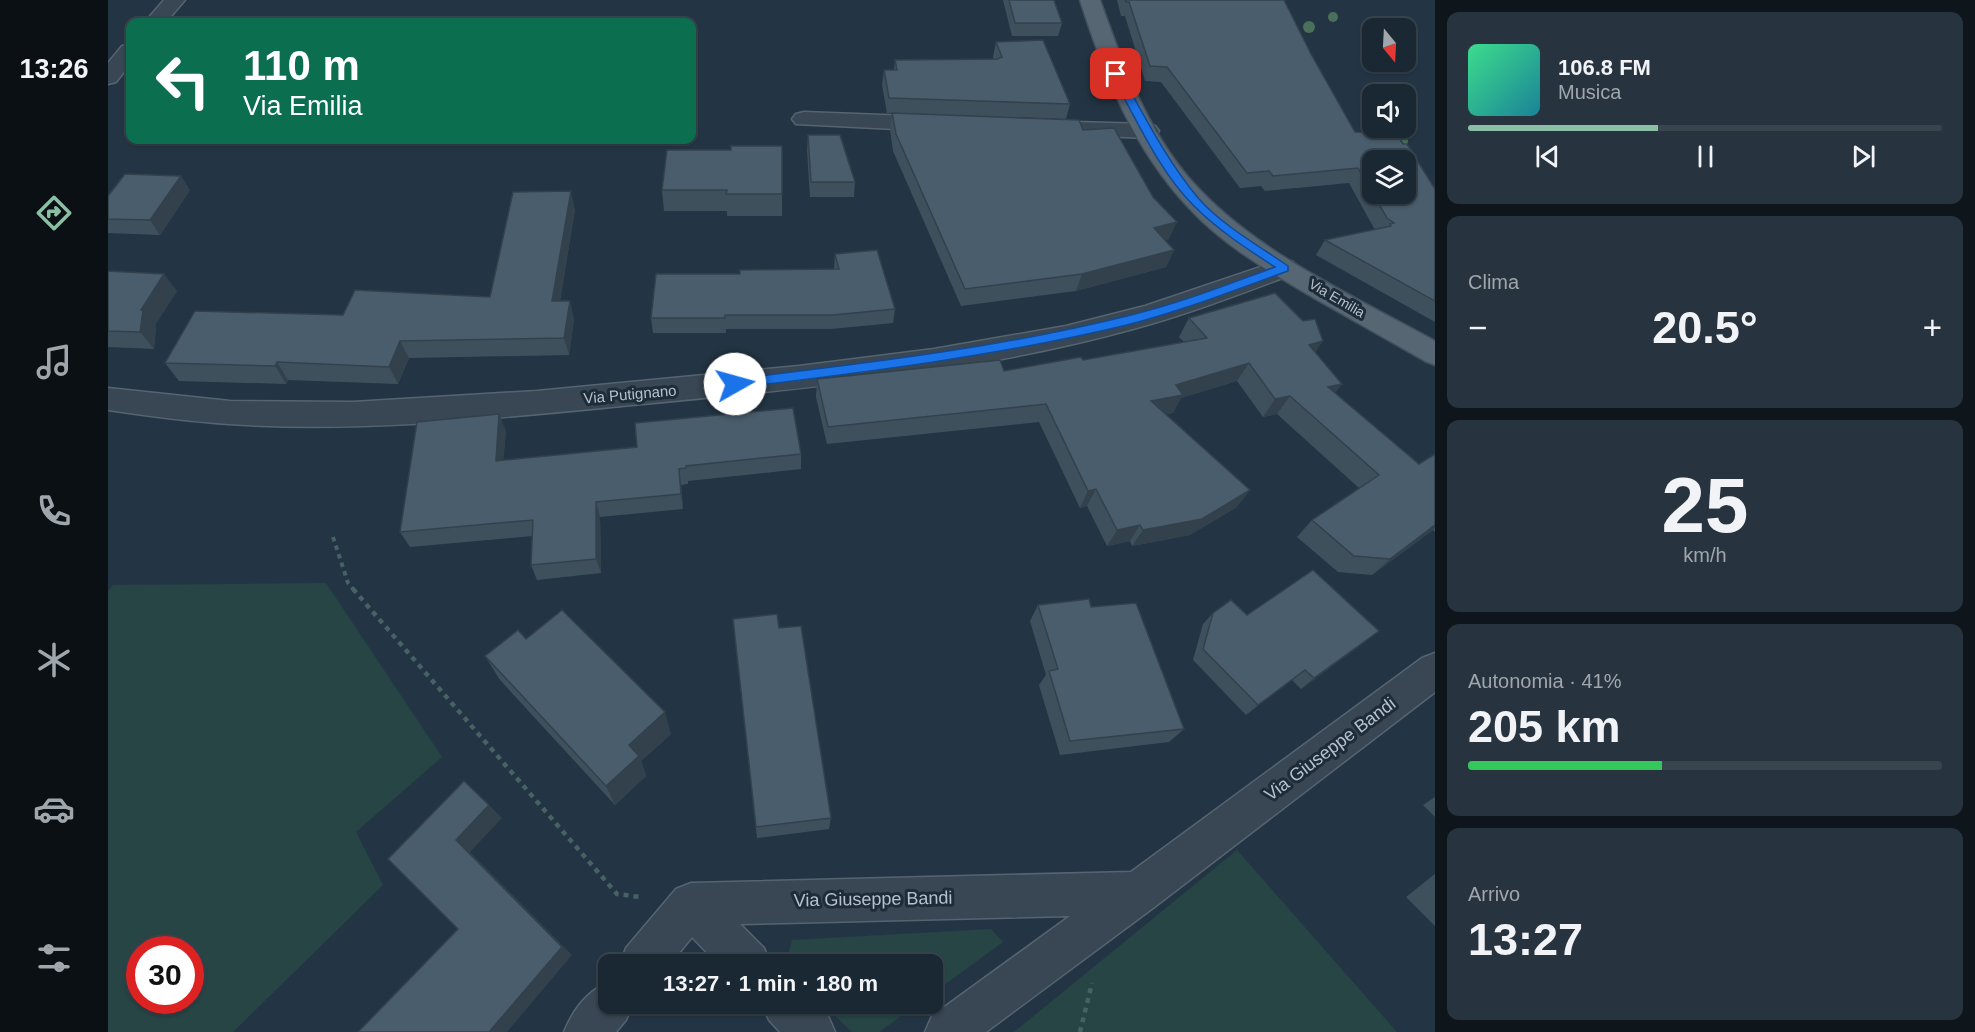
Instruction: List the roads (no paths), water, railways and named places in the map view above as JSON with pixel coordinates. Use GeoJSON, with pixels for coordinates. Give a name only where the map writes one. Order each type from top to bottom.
{"type":"FeatureCollection","features":[{"type":"Feature","properties":{"kind":"main road","name":"Via Emilia"},"geometry":{"type":"LineString","coordinates":[[1090,0],[1116,74],[1165,162],[1197,203],[1240,238],[1284,268],[1435,354]]}},
{"type":"Feature","properties":{"kind":"street"},"geometry":{"type":"LineString","coordinates":[[159,18],[175,0]]}},
{"type":"Feature","properties":{"kind":"street"},"geometry":{"type":"LineString","coordinates":[[108,77],[126,56]]}},
{"type":"Feature","properties":{"kind":"street"},"geometry":{"type":"LineString","coordinates":[[804,119],[956,125]]}},
{"type":"Feature","properties":{"kind":"street"},"geometry":{"type":"LineString","coordinates":[[1015,127],[1147,131]]}},
{"type":"Feature","properties":{"kind":"street","name":"Via Putignano"},"geometry":{"type":"LineString","coordinates":[[108,399],[198,412],[330,414],[414,412],[735,384],[939,359],[1017,345],[1129,320],[1186,303],[1284,268]]}},
{"type":"Feature","properties":{"kind":"street","name":"Via Giuseppe Bandi"},"geometry":{"type":"LineString","coordinates":[[948,1032],[1435,670]]}},
{"type":"Feature","properties":{"kind":"street","name":"Via Giuseppe Bandi"},"geometry":{"type":"LineString","coordinates":[[691,904],[1138,893]]}},
{"type":"Feature","properties":{"kind":"street"},"geometry":{"type":"LineString","coordinates":[[650,954],[691,904],[738,954]]}},
{"type":"Feature","properties":{"kind":"street"},"geometry":{"type":"LineString","coordinates":[[587,1032],[602,1014]]}}]}
